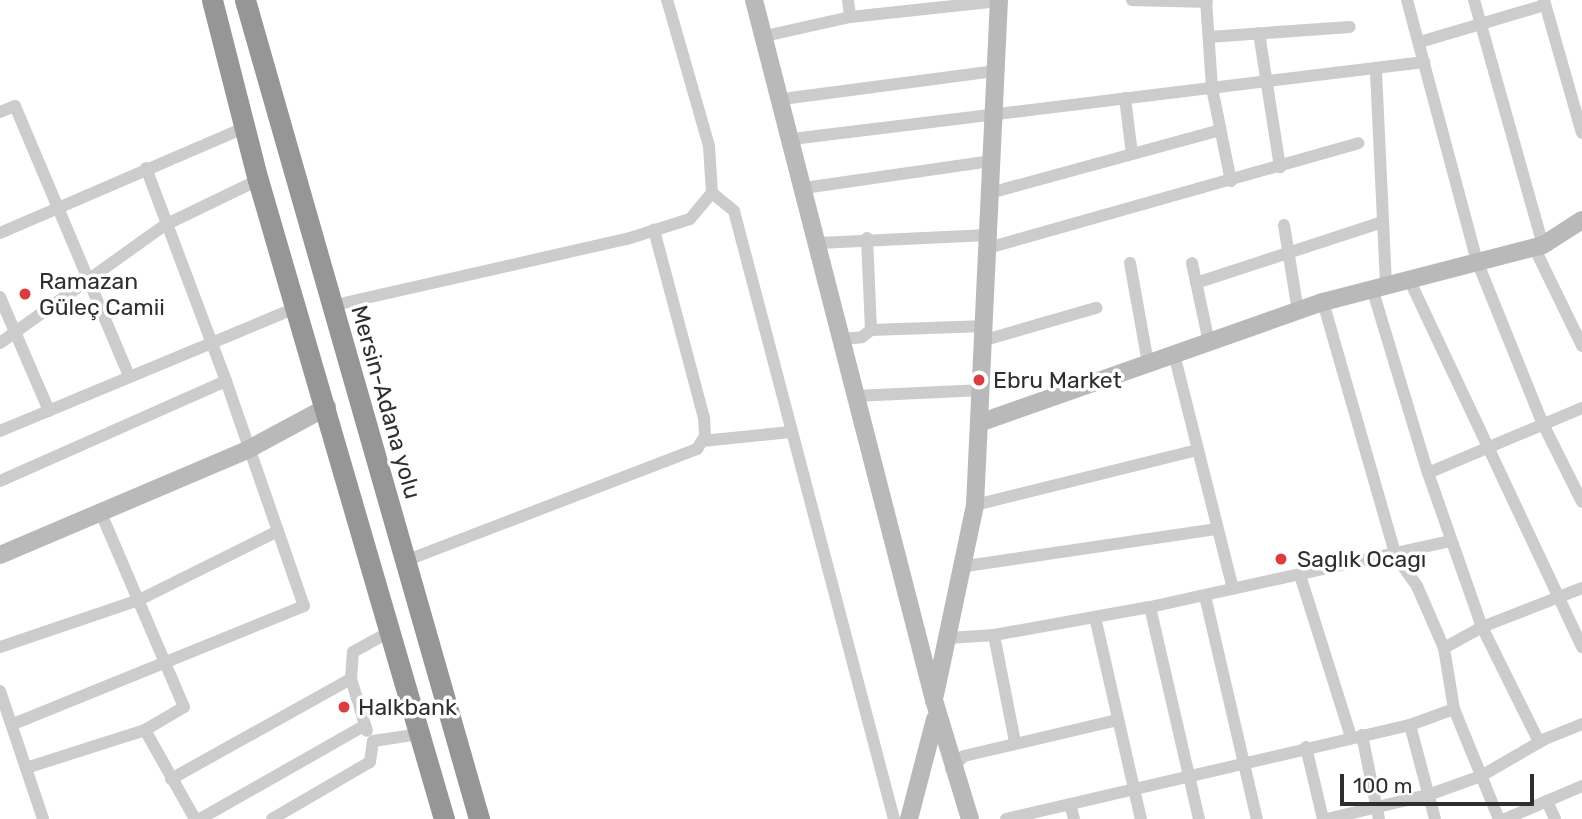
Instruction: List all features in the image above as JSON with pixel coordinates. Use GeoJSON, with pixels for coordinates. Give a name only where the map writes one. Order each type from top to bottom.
{"type":"FeatureCollection","features":[{"type":"Feature","properties":{"kind":"highway"},"geometry":{"type":"LineString","coordinates":[[212,0],[258,180],[327,407],[444,819]]}},
{"type":"Feature","properties":{"kind":"highway","name":"Mersin-Adana yolu"},"geometry":{"type":"LineString","coordinates":[[245,0],[479,819]]}},
{"type":"Feature","properties":{"kind":"main road"},"geometry":{"type":"LineString","coordinates":[[754,0],[802,197],[818,243],[952,768],[962,819]]}},
{"type":"Feature","properties":{"kind":"main road"},"geometry":{"type":"LineString","coordinates":[[765,0],[811,187],[818,243]]}},
{"type":"Feature","properties":{"kind":"main road"},"geometry":{"type":"LineString","coordinates":[[970,819],[935,719],[934,700],[966,566],[975,505],[982,422],[999,1]]}},
{"type":"Feature","properties":{"kind":"main road"},"geometry":{"type":"LineString","coordinates":[[982,422],[1323,302],[1408,277],[1539,246],[1582,220]]}},
{"type":"Feature","properties":{"kind":"main road"},"geometry":{"type":"LineString","coordinates":[[0,555],[247,450],[327,407]]}},
{"type":"Feature","properties":{"kind":"main road"},"geometry":{"type":"LineString","coordinates":[[909,819],[935,719]]}},
{"type":"Feature","properties":{"kind":"street"},"geometry":{"type":"LineString","coordinates":[[331,306],[654,230],[690,219],[712,193],[709,146],[667,0]]}},
{"type":"Feature","properties":{"kind":"street"},"geometry":{"type":"LineString","coordinates":[[848,0],[850,17]]}},
{"type":"Feature","properties":{"kind":"street"},"geometry":{"type":"LineString","coordinates":[[1132,0],[1206,1],[1212,88],[1231,181]]}},
{"type":"Feature","properties":{"kind":"street"},"geometry":{"type":"LineString","coordinates":[[1407,0],[1477,261],[1543,424],[1582,502]]}},
{"type":"Feature","properties":{"kind":"street"},"geometry":{"type":"LineString","coordinates":[[1474,0],[1539,246],[1582,346]]}},
{"type":"Feature","properties":{"kind":"street"},"geometry":{"type":"LineString","coordinates":[[774,34],[921,4],[999,1]]}},
{"type":"Feature","properties":{"kind":"street"},"geometry":{"type":"LineString","coordinates":[[1420,42],[1545,2],[1582,133]]}},
{"type":"Feature","properties":{"kind":"street"},"geometry":{"type":"LineString","coordinates":[[1209,37],[1350,27]]}},
{"type":"Feature","properties":{"kind":"street"},"geometry":{"type":"LineString","coordinates":[[1259,33],[1280,167]]}},
{"type":"Feature","properties":{"kind":"street"},"geometry":{"type":"LineString","coordinates":[[800,138],[1125,97],[1376,72],[1424,62]]}},
{"type":"Feature","properties":{"kind":"street"},"geometry":{"type":"LineString","coordinates":[[790,98],[996,71]]}},
{"type":"Feature","properties":{"kind":"street"},"geometry":{"type":"LineString","coordinates":[[1376,72],[1383,222],[1379,286],[1428,473],[1450,541],[1482,628],[1539,742]]}},
{"type":"Feature","properties":{"kind":"street"},"geometry":{"type":"LineString","coordinates":[[1125,97],[1132,154]]}},
{"type":"Feature","properties":{"kind":"street"},"geometry":{"type":"LineString","coordinates":[[0,112],[15,106],[129,376]]}},
{"type":"Feature","properties":{"kind":"street"},"geometry":{"type":"LineString","coordinates":[[0,233],[55,206],[244,128]]}},
{"type":"Feature","properties":{"kind":"street"},"geometry":{"type":"LineString","coordinates":[[990,192],[1220,130]]}},
{"type":"Feature","properties":{"kind":"street"},"geometry":{"type":"LineString","coordinates":[[818,243],[867,238],[989,242],[1231,181],[1358,143]]}},
{"type":"Feature","properties":{"kind":"street"},"geometry":{"type":"LineString","coordinates":[[811,187],[992,161]]}},
{"type":"Feature","properties":{"kind":"street"},"geometry":{"type":"LineString","coordinates":[[13,724],[304,606],[247,450],[226,381],[208,342],[145,168]]}},
{"type":"Feature","properties":{"kind":"street"},"geometry":{"type":"LineString","coordinates":[[0,343],[165,225],[258,180]]}},
{"type":"Feature","properties":{"kind":"street"},"geometry":{"type":"LineString","coordinates":[[712,193],[734,211],[894,819]]}},
{"type":"Feature","properties":{"kind":"street"},"geometry":{"type":"LineString","coordinates":[[1196,283],[1289,250],[1383,222]]}},
{"type":"Feature","properties":{"kind":"street"},"geometry":{"type":"LineString","coordinates":[[1284,225],[1298,311]]}},
{"type":"Feature","properties":{"kind":"street"},"geometry":{"type":"LineString","coordinates":[[405,561],[697,449],[702,441],[704,418],[654,230]]}},
{"type":"Feature","properties":{"kind":"street"},"geometry":{"type":"LineString","coordinates":[[867,238],[871,330]]}},
{"type":"Feature","properties":{"kind":"street"},"geometry":{"type":"LineString","coordinates":[[1130,263],[1148,363]]}},
{"type":"Feature","properties":{"kind":"street"},"geometry":{"type":"LineString","coordinates":[[1192,263],[1209,342]]}},
{"type":"Feature","properties":{"kind":"street"},"geometry":{"type":"LineString","coordinates":[[1408,277],[1582,647]]}},
{"type":"Feature","properties":{"kind":"street"},"geometry":{"type":"LineString","coordinates":[[0,297],[49,411]]}},
{"type":"Feature","properties":{"kind":"street"},"geometry":{"type":"LineString","coordinates":[[1323,302],[1396,557],[1417,586],[1444,648],[1454,709],[1499,819]]}},
{"type":"Feature","properties":{"kind":"street"},"geometry":{"type":"LineString","coordinates":[[0,431],[208,342],[296,308]]}},
{"type":"Feature","properties":{"kind":"street"},"geometry":{"type":"LineString","coordinates":[[841,340],[862,337],[871,330],[985,333],[1096,308]]}},
{"type":"Feature","properties":{"kind":"street"},"geometry":{"type":"LineString","coordinates":[[1174,354],[1233,589]]}},
{"type":"Feature","properties":{"kind":"street"},"geometry":{"type":"LineString","coordinates":[[0,481],[226,381]]}},
{"type":"Feature","properties":{"kind":"street"},"geometry":{"type":"LineString","coordinates":[[855,396],[983,390]]}},
{"type":"Feature","properties":{"kind":"street"},"geometry":{"type":"LineString","coordinates":[[1428,473],[1582,408]]}},
{"type":"Feature","properties":{"kind":"street"},"geometry":{"type":"LineString","coordinates":[[702,441],[792,432]]}},
{"type":"Feature","properties":{"kind":"street"},"geometry":{"type":"LineString","coordinates":[[975,505],[1198,450]]}},
{"type":"Feature","properties":{"kind":"street"},"geometry":{"type":"LineString","coordinates":[[26,768],[145,730],[184,707],[100,511]]}},
{"type":"Feature","properties":{"kind":"street"},"geometry":{"type":"LineString","coordinates":[[966,566],[1217,529]]}},
{"type":"Feature","properties":{"kind":"street"},"geometry":{"type":"LineString","coordinates":[[0,647],[139,600],[278,531]]}},
{"type":"Feature","properties":{"kind":"street"},"geometry":{"type":"LineString","coordinates":[[949,638],[994,635],[1150,607],[1396,557],[1450,541]]}},
{"type":"Feature","properties":{"kind":"street"},"geometry":{"type":"LineString","coordinates":[[1300,575],[1357,736],[1378,813]]}},
{"type":"Feature","properties":{"kind":"street"},"geometry":{"type":"LineString","coordinates":[[1444,648],[1482,628],[1582,588]]}},
{"type":"Feature","properties":{"kind":"street"},"geometry":{"type":"LineString","coordinates":[[1205,596],[1247,761],[1257,819]]}},
{"type":"Feature","properties":{"kind":"street"},"geometry":{"type":"LineString","coordinates":[[1150,607],[1199,819]]}},
{"type":"Feature","properties":{"kind":"street"},"geometry":{"type":"LineString","coordinates":[[1095,617],[1141,819]]}},
{"type":"Feature","properties":{"kind":"street"},"geometry":{"type":"LineString","coordinates":[[272,819],[370,762],[373,741],[364,726],[351,679],[353,652],[391,631]]}},
{"type":"Feature","properties":{"kind":"street"},"geometry":{"type":"LineString","coordinates":[[994,635],[1016,742]]}},
{"type":"Feature","properties":{"kind":"street"},"geometry":{"type":"LineString","coordinates":[[171,779],[351,679]]}},
{"type":"Feature","properties":{"kind":"street"},"geometry":{"type":"LineString","coordinates":[[0,691],[43,819]]}},
{"type":"Feature","properties":{"kind":"street"},"geometry":{"type":"LineString","coordinates":[[1006,819],[1306,747],[1410,725],[1454,709]]}},
{"type":"Feature","properties":{"kind":"street"},"geometry":{"type":"LineString","coordinates":[[952,768],[1016,742],[1117,720]]}},
{"type":"Feature","properties":{"kind":"street"},"geometry":{"type":"LineString","coordinates":[[1306,747],[1325,819],[1378,813],[1481,776],[1539,742],[1582,724]]}},
{"type":"Feature","properties":{"kind":"street"},"geometry":{"type":"LineString","coordinates":[[1410,725],[1436,819]]}},
{"type":"Feature","properties":{"kind":"street"},"geometry":{"type":"LineString","coordinates":[[200,819],[364,726]]}},
{"type":"Feature","properties":{"kind":"street"},"geometry":{"type":"LineString","coordinates":[[145,730],[195,819]]}},
{"type":"Feature","properties":{"kind":"street"},"geometry":{"type":"LineString","coordinates":[[373,741],[420,734]]}},
{"type":"Feature","properties":{"kind":"street"},"geometry":{"type":"LineString","coordinates":[[1505,819],[1582,786]]}},
{"type":"Feature","properties":{"kind":"street"},"geometry":{"type":"LineString","coordinates":[[1547,801],[1555,819]]}},
{"type":"Feature","properties":{"kind":"street"},"geometry":{"type":"LineString","coordinates":[[1070,804],[1074,819]]}},
{"type":"Feature","properties":{"kind":"place","name":"Ramazan Güleç Camii"},"geometry":{"type":"Point","coordinates":[25,294]}},
{"type":"Feature","properties":{"kind":"place","name":"Ebru Market"},"geometry":{"type":"Point","coordinates":[979,380]}},
{"type":"Feature","properties":{"kind":"place","name":"Saglık Ocagı"},"geometry":{"type":"Point","coordinates":[1281,559]}},
{"type":"Feature","properties":{"kind":"place","name":"Halkbank"},"geometry":{"type":"Point","coordinates":[344,707]}}]}
